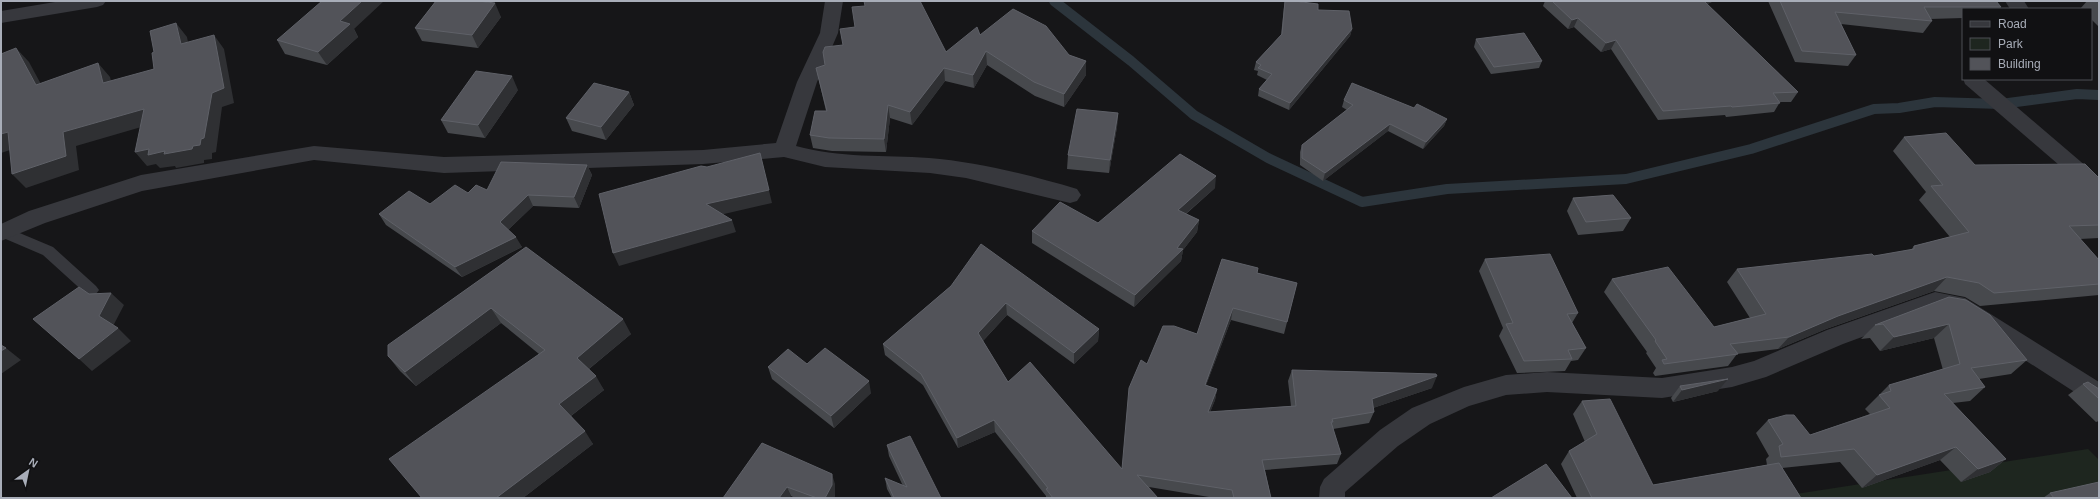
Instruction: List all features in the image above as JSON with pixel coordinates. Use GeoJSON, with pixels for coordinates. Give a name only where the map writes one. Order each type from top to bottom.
{"type":"FeatureCollection","features":[{"type":"Feature","properties":{"kind":"street"},"geometry":{"type":"LineString","coordinates":[[1,17],[97,1]]}},
{"type":"Feature","properties":{"kind":"street"},"geometry":{"type":"LineString","coordinates":[[784,150],[807,82],[829,33],[834,1]]}},
{"type":"Feature","properties":{"kind":"street"},"geometry":{"type":"LineString","coordinates":[[1973,80],[2099,190]]}},
{"type":"Feature","properties":{"kind":"street"},"geometry":{"type":"LineString","coordinates":[[2,233],[37,217],[141,183],[314,154],[444,165],[703,158],[784,150],[804,156],[837,160],[952,168],[1070,195]]}},
{"type":"Feature","properties":{"kind":"street"},"geometry":{"type":"LineString","coordinates":[[1332,498],[1333,487],[1390,438],[1421,416],[1464,397],[1506,384],[1547,382],[1662,388],[1732,377],[1758,370],[1835,337],[1936,301],[1957,305],[2099,395]]}},
{"type":"Feature","properties":{"kind":"lane"},"geometry":{"type":"LineString","coordinates":[[2,233],[48,251],[91,290]]}},
{"type":"Feature","properties":{"kind":"green space"},"geometry":{"type":"Polygon","coordinates":[[[2088,449],[2099,460],[2099,498],[1770,498],[2088,449]]]}},
{"type":"Feature","properties":{"kind":"building"},"geometry":{"type":"Polygon","coordinates":[[[322,1],[362,1],[340,21],[350,24],[318,52],[277,40],[322,1]]]}},
{"type":"Feature","properties":{"kind":"building"},"geometry":{"type":"Polygon","coordinates":[[[436,1],[478,1],[495,3],[472,35],[415,28],[436,1]]]}},
{"type":"Feature","properties":{"kind":"building"},"geometry":{"type":"Polygon","coordinates":[[[864,1],[920,1],[946,52],[977,27],[980,35],[1013,9],[1046,26],[1069,55],[1086,61],[1064,94],[1034,82],[986,51],[973,75],[944,68],[910,112],[888,105],[884,139],[829,138],[810,135],[815,111],[827,111],[816,68],[825,65],[823,52],[825,47],[843,45],[840,29],[855,27],[852,7],[865,6],[864,1]]]}},
{"type":"Feature","properties":{"kind":"building"},"geometry":{"type":"Polygon","coordinates":[[[1285,1],[1318,4],[1318,10],[1349,11],[1352,29],[1290,103],[1259,89],[1272,74],[1258,68],[1261,65],[1256,62],[1282,34],[1285,1]]]}},
{"type":"Feature","properties":{"kind":"building"},"geometry":{"type":"Polygon","coordinates":[[[1552,1],[1704,1],[1798,92],[1773,93],[1780,103],[1663,111],[1616,40],[1606,43],[1578,18],[1572,20],[1552,1]]]}},
{"type":"Feature","properties":{"kind":"building"},"geometry":{"type":"Polygon","coordinates":[[[1780,1],[1996,1],[2001,7],[1924,7],[1932,21],[1835,12],[1856,55],[1802,51],[1780,1]]]}},
{"type":"Feature","properties":{"kind":"building"},"geometry":{"type":"Polygon","coordinates":[[[176,23],[181,44],[214,35],[224,88],[212,93],[204,138],[201,139],[200,145],[193,146],[192,149],[164,154],[165,151],[148,155],[149,149],[135,152],[144,109],[63,132],[66,156],[12,174],[8,132],[1,134],[1,54],[16,48],[36,85],[98,63],[103,83],[154,69],[152,53],[154,52],[150,31],[176,23]]]}},
{"type":"Feature","properties":{"kind":"building"},"geometry":{"type":"Polygon","coordinates":[[[1524,33],[1542,61],[1494,67],[1476,39],[1524,33]]]}},
{"type":"Feature","properties":{"kind":"building"},"geometry":{"type":"Polygon","coordinates":[[[476,71],[512,76],[478,125],[441,120],[476,71]]]}},
{"type":"Feature","properties":{"kind":"building"},"geometry":{"type":"Polygon","coordinates":[[[594,83],[629,92],[601,127],[566,118],[594,83]]]}},
{"type":"Feature","properties":{"kind":"building"},"geometry":{"type":"Polygon","coordinates":[[[1352,83],[1414,108],[1417,104],[1447,119],[1426,142],[1390,124],[1325,173],[1302,158],[1302,145],[1353,105],[1344,100],[1352,83]]]}},
{"type":"Feature","properties":{"kind":"building"},"geometry":{"type":"Polygon","coordinates":[[[1077,109],[1118,113],[1110,160],[1068,155],[1077,109]]]}},
{"type":"Feature","properties":{"kind":"building"},"geometry":{"type":"Polygon","coordinates":[[[1946,133],[1975,165],[2085,164],[2099,178],[2099,225],[2069,226],[2099,260],[2099,284],[1994,293],[1979,283],[1947,277],[1838,316],[1789,337],[1730,344],[1738,354],[1664,364],[1662,360],[1667,359],[1655,341],[1656,340],[1612,279],[1668,267],[1714,327],[1766,314],[1737,269],[1872,254],[1874,256],[1914,249],[1914,246],[1969,232],[1931,186],[1943,185],[1904,137],[1946,133]]]}},
{"type":"Feature","properties":{"kind":"building"},"geometry":{"type":"Polygon","coordinates":[[[760,153],[769,190],[706,204],[732,220],[613,253],[599,194],[701,166],[707,167],[760,153]]]}},
{"type":"Feature","properties":{"kind":"building"},"geometry":{"type":"Polygon","coordinates":[[[1180,154],[1216,176],[1178,210],[1199,220],[1177,248],[1183,249],[1135,295],[1032,231],[1060,202],[1098,223],[1180,154]]]}},
{"type":"Feature","properties":{"kind":"building"},"geometry":{"type":"Polygon","coordinates":[[[501,162],[587,165],[574,197],[528,195],[500,222],[516,237],[455,267],[379,214],[409,191],[430,204],[455,185],[468,193],[476,185],[487,190],[501,162]]]}},
{"type":"Feature","properties":{"kind":"building"},"geometry":{"type":"Polygon","coordinates":[[[1613,195],[1631,218],[1586,222],[1573,198],[1613,195]]]}},
{"type":"Feature","properties":{"kind":"building"},"geometry":{"type":"Polygon","coordinates":[[[981,244],[1099,329],[1074,353],[1006,303],[978,333],[1008,382],[1030,362],[1122,469],[1129,388],[1141,360],[1147,364],[1163,326],[1174,326],[1197,334],[1222,259],[1258,268],[1257,273],[1297,283],[1287,322],[1233,308],[1205,385],[1217,389],[1208,412],[1296,406],[1292,370],[1436,374],[1437,376],[1372,399],[1374,412],[1332,419],[1333,422],[1331,422],[1341,454],[1262,460],[1271,498],[1234,498],[1232,490],[1137,475],[1158,498],[1053,498],[1046,489],[1048,488],[994,420],[957,438],[921,374],[883,344],[951,286],[981,244]]]}},
{"type":"Feature","properties":{"kind":"building"},"geometry":{"type":"Polygon","coordinates":[[[526,247],[623,319],[577,358],[596,376],[559,404],[585,431],[496,498],[422,498],[389,459],[545,350],[491,308],[405,372],[388,356],[388,345],[526,247]]]}},
{"type":"Feature","properties":{"kind":"building"},"geometry":{"type":"Polygon","coordinates":[[[1550,254],[1578,313],[1567,314],[1586,348],[1568,350],[1572,359],[1524,361],[1506,324],[1513,323],[1485,259],[1550,254]]]}},
{"type":"Feature","properties":{"kind":"building"},"geometry":{"type":"Polygon","coordinates":[[[79,287],[89,294],[111,293],[99,316],[118,328],[79,359],[33,319],[79,287]]]}},
{"type":"Feature","properties":{"kind":"building"},"geometry":{"type":"Polygon","coordinates":[[[1949,297],[1966,300],[1990,315],[2027,360],[1971,368],[1985,387],[1944,394],[2006,459],[1978,469],[1956,447],[1877,475],[1854,449],[1781,457],[1779,446],[1783,444],[1768,420],[1786,415],[1794,415],[1810,435],[1890,408],[1879,395],[1891,391],[1889,385],[1960,364],[1949,324],[1894,337],[1883,324],[1875,325],[1949,297]]]}},
{"type":"Feature","properties":{"kind":"building"},"geometry":{"type":"Polygon","coordinates":[[[1,345],[6,348],[1,351],[1,345]]]}},
{"type":"Feature","properties":{"kind":"building"},"geometry":{"type":"Polygon","coordinates":[[[825,348],[869,381],[831,416],[768,367],[788,349],[807,364],[825,348]]]}},
{"type":"Feature","properties":{"kind":"building"},"geometry":{"type":"Polygon","coordinates":[[[1728,379],[1682,390],[1680,386],[1728,379]]]}},
{"type":"Feature","properties":{"kind":"building"},"geometry":{"type":"Polygon","coordinates":[[[2088,382],[2099,389],[2099,399],[2083,384],[2088,382]]]}},
{"type":"Feature","properties":{"kind":"building"},"geometry":{"type":"Polygon","coordinates":[[[1610,399],[1653,485],[1779,463],[1801,498],[1592,498],[1569,451],[1597,434],[1582,401],[1610,399]]]}},
{"type":"Feature","properties":{"kind":"building"},"geometry":{"type":"Polygon","coordinates":[[[910,436],[941,498],[894,498],[885,478],[907,487],[887,445],[910,436]]]}},
{"type":"Feature","properties":{"kind":"building"},"geometry":{"type":"Polygon","coordinates":[[[762,443],[832,474],[832,485],[825,498],[817,498],[787,487],[779,498],[723,498],[762,443]]]}},
{"type":"Feature","properties":{"kind":"building"},"geometry":{"type":"Polygon","coordinates":[[[1546,464],[1572,498],[1491,498],[1546,464]]]}},
{"type":"Feature","properties":{"kind":"building"},"geometry":{"type":"Polygon","coordinates":[[[2099,482],[2099,498],[2054,498],[2050,493],[2099,482]]]}},
{"type":"Feature","properties":{"kind":"waterway"},"geometry":{"type":"LineString","coordinates":[[1054,1],[1131,61],[1194,115],[1268,158],[1362,202],[1447,189],[1626,179],[1751,149],[1874,109],[1899,108],[1935,102],[2001,104],[2077,94],[2099,95]]}}]}
